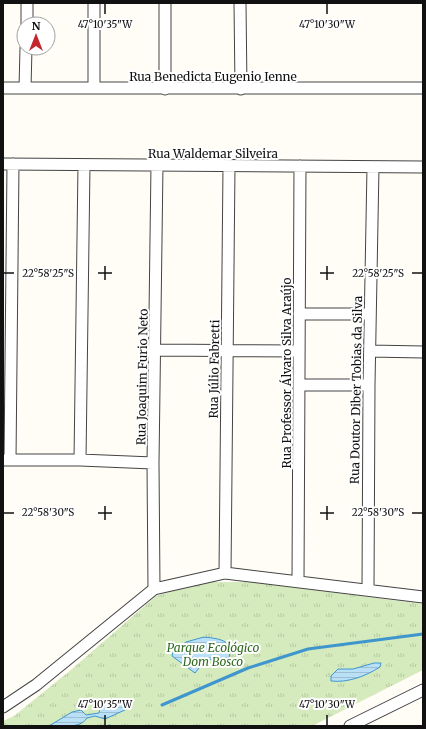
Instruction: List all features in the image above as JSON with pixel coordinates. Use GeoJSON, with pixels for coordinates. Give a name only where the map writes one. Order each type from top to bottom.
{"type":"FeatureCollection","features":[{"type":"Feature","properties":{"kind":"street"},"geometry":{"type":"LineString","coordinates":[[27,3],[27,16]]}},
{"type":"Feature","properties":{"kind":"street"},"geometry":{"type":"LineString","coordinates":[[94,3],[94,88]]}},
{"type":"Feature","properties":{"kind":"street"},"geometry":{"type":"LineString","coordinates":[[165,3],[165,89]]}},
{"type":"Feature","properties":{"kind":"street"},"geometry":{"type":"LineString","coordinates":[[240,3],[241,89]]}},
{"type":"Feature","properties":{"kind":"street"},"geometry":{"type":"LineString","coordinates":[[25,88],[26,56]]}},
{"type":"Feature","properties":{"kind":"street","name":"Rua Benedicta Eugenio Ienne"},"geometry":{"type":"LineString","coordinates":[[3,88],[423,88]]}},
{"type":"Feature","properties":{"kind":"street"},"geometry":{"type":"LineString","coordinates":[[8,164],[7,460],[80,460],[153,463]]}},
{"type":"Feature","properties":{"kind":"street","name":"Rua Waldemar Silveira"},"geometry":{"type":"LineString","coordinates":[[8,164],[423,167]]}},
{"type":"Feature","properties":{"kind":"street"},"geometry":{"type":"LineString","coordinates":[[80,460],[84,165]]}},
{"type":"Feature","properties":{"kind":"street","name":"Rua Joaquim Furio Neto"},"geometry":{"type":"LineString","coordinates":[[154,589],[153,463],[156,350],[157,165]]}},
{"type":"Feature","properties":{"kind":"street","name":"Rua Júlio Fabretti"},"geometry":{"type":"LineString","coordinates":[[225,573],[229,166]]}},
{"type":"Feature","properties":{"kind":"street","name":"Rua Professor Álvaro Silva Araújo"},"geometry":{"type":"LineString","coordinates":[[298,581],[300,166]]}},
{"type":"Feature","properties":{"kind":"street","name":"Rua Doutor Diber Tobias da Silva"},"geometry":{"type":"LineString","coordinates":[[368,589],[369,385],[373,167]]}},
{"type":"Feature","properties":{"kind":"street"},"geometry":{"type":"LineString","coordinates":[[299,314],[370,314]]}},
{"type":"Feature","properties":{"kind":"street"},"geometry":{"type":"LineString","coordinates":[[156,350],[299,351]]}},
{"type":"Feature","properties":{"kind":"street"},"geometry":{"type":"LineString","coordinates":[[370,351],[423,352]]}},
{"type":"Feature","properties":{"kind":"street"},"geometry":{"type":"LineString","coordinates":[[299,385],[369,385]]}},
{"type":"Feature","properties":{"kind":"street"},"geometry":{"type":"LineString","coordinates":[[3,707],[36,685],[154,589],[225,573],[368,589],[423,597]]}},
{"type":"Feature","properties":{"kind":"street"},"geometry":{"type":"LineString","coordinates":[[350,726],[423,690]]}},
{"type":"Feature","properties":{"kind":"green space","name":"Parque Ecológico Dom Bosco"},"geometry":{"type":"Polygon","coordinates":[[[203,582],[250,582],[423,604],[423,670],[312,726],[3,726],[3,721],[14,716],[72,669],[156,596],[203,582]]]}},
{"type":"Feature","properties":{"kind":"water"},"geometry":{"type":"Polygon","coordinates":[[[204,637],[221,640],[228,645],[230,654],[228,661],[223,664],[207,658],[195,673],[172,656],[173,652],[186,642],[204,637]]]}},
{"type":"Feature","properties":{"kind":"water"},"geometry":{"type":"Polygon","coordinates":[[[374,663],[381,663],[380,667],[363,676],[344,681],[331,681],[331,676],[338,669],[353,669],[374,663]]]}},
{"type":"Feature","properties":{"kind":"water"},"geometry":{"type":"Polygon","coordinates":[[[111,699],[124,699],[129,702],[127,709],[105,719],[95,716],[87,718],[80,724],[49,726],[72,712],[81,710],[86,715],[99,713],[100,708],[111,699]]]}},
{"type":"Feature","properties":{"kind":"waterway"},"geometry":{"type":"LineString","coordinates":[[162,705],[248,668],[308,649],[423,634]]}}]}
